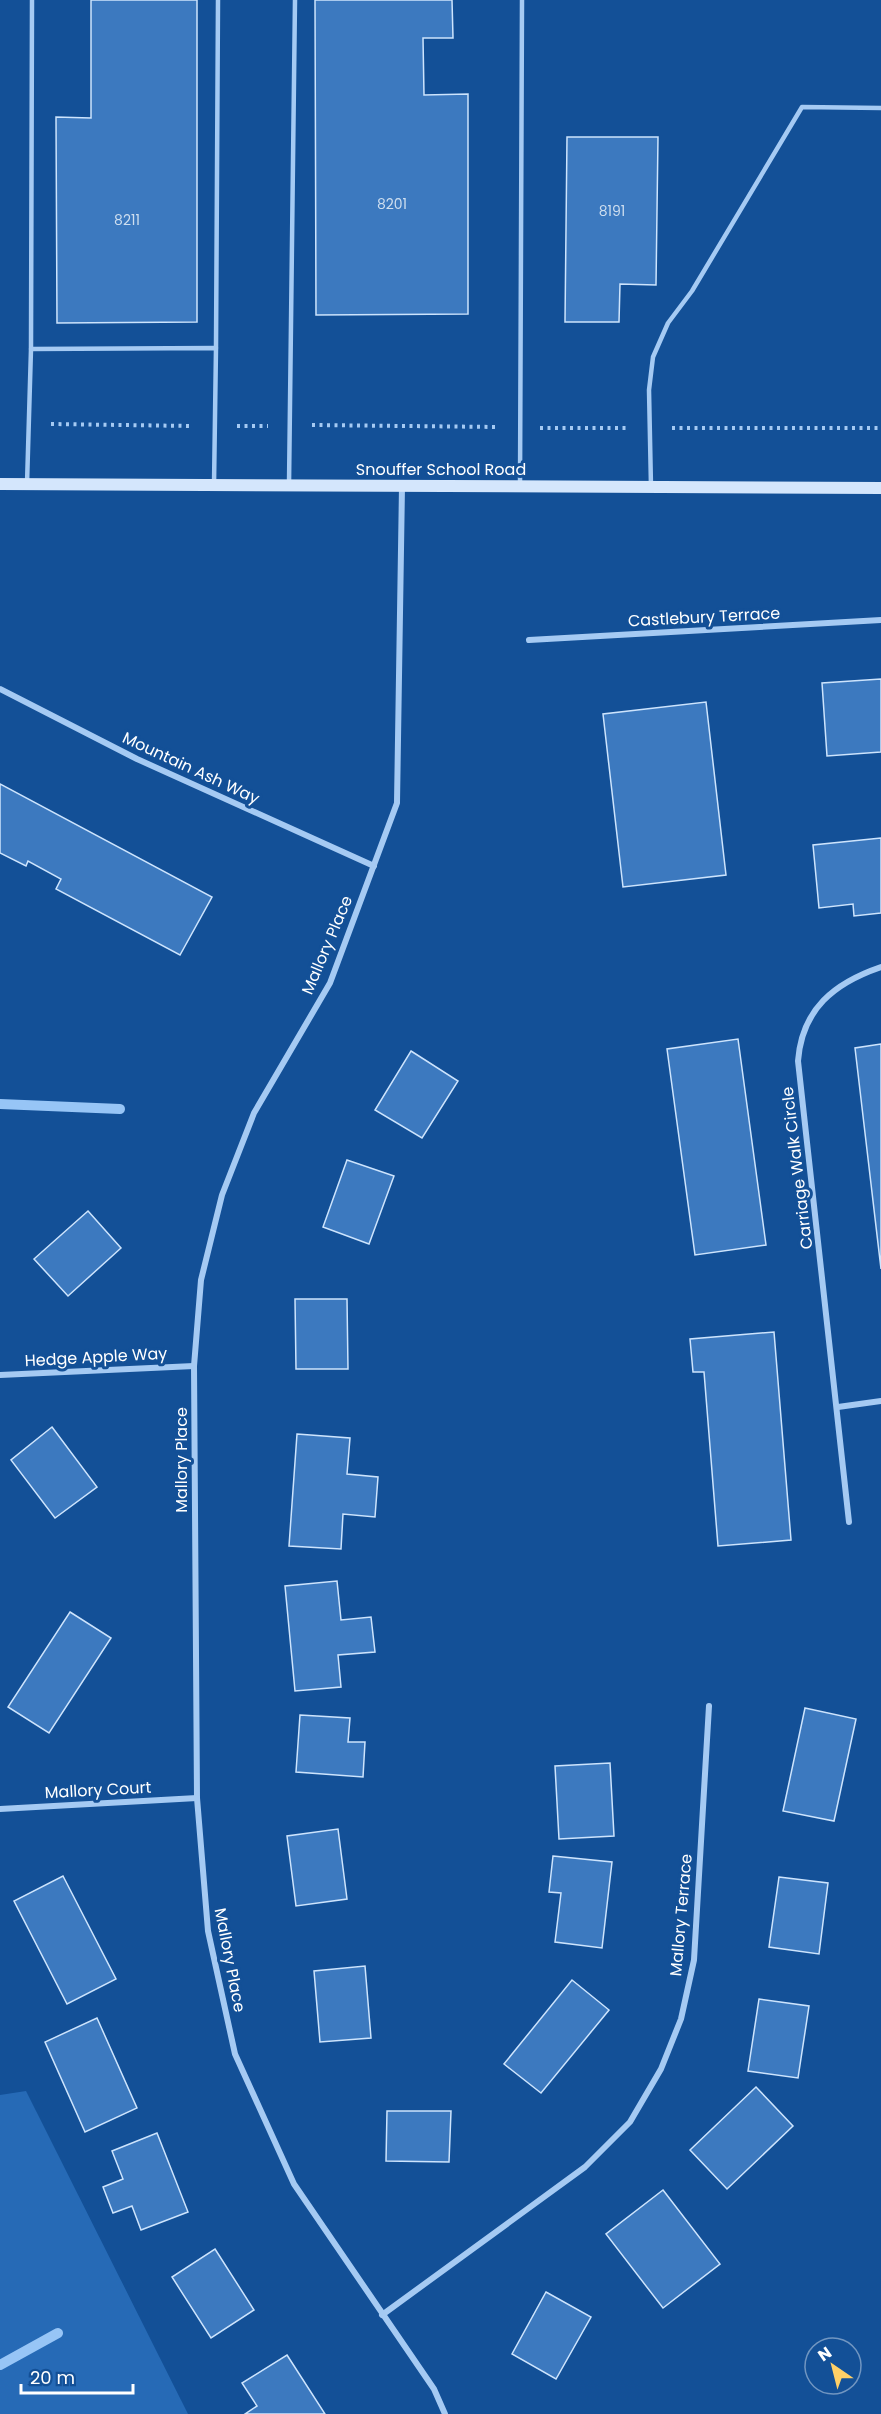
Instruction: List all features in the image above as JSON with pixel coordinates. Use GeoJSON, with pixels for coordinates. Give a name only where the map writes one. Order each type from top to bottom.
{"type":"FeatureCollection","features":[{"type":"Feature","properties":{"kind":"main road","name":"Snouffer School Road"},"geometry":{"type":"LineString","coordinates":[[0,484],[881,488]]}},
{"type":"Feature","properties":{"kind":"street","name":"Mallory Place"},"geometry":{"type":"LineString","coordinates":[[402,486],[397,803],[330,983],[254,1113],[222,1195],[201,1280],[194,1366],[197,1798],[208,1931],[235,2054],[294,2184],[434,2389],[446,2414]]}},
{"type":"Feature","properties":{"kind":"street","name":"Castlebury Terrace"},"geometry":{"type":"LineString","coordinates":[[529,640],[881,620]]}},
{"type":"Feature","properties":{"kind":"street","name":"Mountain Ash Way"},"geometry":{"type":"LineString","coordinates":[[0,689],[136,759],[374,866]]}},
{"type":"Feature","properties":{"kind":"street","name":"Carriage Walk Circle"},"geometry":{"type":"LineString","coordinates":[[849,1522],[798,1061],[800,1039],[811,1013],[832,992],[856,976],[881,968]]}},
{"type":"Feature","properties":{"kind":"street","name":"Hedge Apple Way"},"geometry":{"type":"LineString","coordinates":[[0,1375],[194,1366]]}},
{"type":"Feature","properties":{"kind":"street"},"geometry":{"type":"LineString","coordinates":[[838,1407],[881,1401]]}},
{"type":"Feature","properties":{"kind":"street","name":"Mallory Terrace"},"geometry":{"type":"LineString","coordinates":[[382,2315],[585,2167],[630,2122],[661,2069],[681,2019],[694,1960],[709,1706]]}},
{"type":"Feature","properties":{"kind":"street","name":"Mallory Court"},"geometry":{"type":"LineString","coordinates":[[0,1809],[197,1798]]}},
{"type":"Feature","properties":{"kind":"lane"},"geometry":{"type":"LineString","coordinates":[[27,484],[31,349],[32,0]]}},
{"type":"Feature","properties":{"kind":"lane"},"geometry":{"type":"LineString","coordinates":[[214,485],[218,0]]}},
{"type":"Feature","properties":{"kind":"lane"},"geometry":{"type":"LineString","coordinates":[[289,485],[296,0]]}},
{"type":"Feature","properties":{"kind":"lane"},"geometry":{"type":"LineString","coordinates":[[520,486],[522,0]]}},
{"type":"Feature","properties":{"kind":"lane"},"geometry":{"type":"LineString","coordinates":[[651,487],[649,390],[652,357],[668,323],[692,291],[802,107],[881,108]]}},
{"type":"Feature","properties":{"kind":"lane"},"geometry":{"type":"LineString","coordinates":[[31,349],[216,348]]}},
{"type":"Feature","properties":{"kind":"path"},"geometry":{"type":"LineString","coordinates":[[28,424],[881,428]]}},
{"type":"Feature","properties":{"kind":"shaded area"},"geometry":{"type":"Polygon","coordinates":[[[26,2091],[188,2414],[0,2414],[0,2095],[26,2091]]]}},
{"type":"Feature","properties":{"kind":"building"},"geometry":{"type":"Polygon","coordinates":[[[91,0],[197,0],[197,322],[57,323],[56,117],[91,118],[91,0]]]}},
{"type":"Feature","properties":{"kind":"building"},"geometry":{"type":"Polygon","coordinates":[[[315,0],[452,0],[453,38],[423,38],[424,95],[468,94],[468,314],[316,315],[315,0]]]}},
{"type":"Feature","properties":{"kind":"building"},"geometry":{"type":"Polygon","coordinates":[[[567,137],[658,137],[656,285],[620,284],[619,322],[565,322],[567,137]]]}},
{"type":"Feature","properties":{"kind":"building"},"geometry":{"type":"Polygon","coordinates":[[[881,679],[881,752],[827,756],[822,683],[881,679]]]}},
{"type":"Feature","properties":{"kind":"building"},"geometry":{"type":"Polygon","coordinates":[[[706,702],[726,875],[623,887],[603,714],[706,702]]]}},
{"type":"Feature","properties":{"kind":"building"},"geometry":{"type":"Polygon","coordinates":[[[0,784],[212,897],[180,955],[56,889],[61,879],[28,861],[26,866],[0,853],[0,784]]]}},
{"type":"Feature","properties":{"kind":"building"},"geometry":{"type":"Polygon","coordinates":[[[881,838],[881,913],[854,916],[853,904],[819,908],[813,845],[881,838]]]}},
{"type":"Feature","properties":{"kind":"building"},"geometry":{"type":"Polygon","coordinates":[[[738,1039],[766,1245],[695,1255],[667,1049],[738,1039]]]}},
{"type":"Feature","properties":{"kind":"building"},"geometry":{"type":"Polygon","coordinates":[[[881,1044],[881,1269],[855,1048],[881,1044]]]}},
{"type":"Feature","properties":{"kind":"building"},"geometry":{"type":"Polygon","coordinates":[[[411,1051],[458,1081],[422,1138],[375,1110],[411,1051]]]}},
{"type":"Feature","properties":{"kind":"building"},"geometry":{"type":"Polygon","coordinates":[[[347,1160],[394,1176],[369,1244],[323,1227],[347,1160]]]}},
{"type":"Feature","properties":{"kind":"building"},"geometry":{"type":"Polygon","coordinates":[[[88,1211],[121,1248],[68,1296],[34,1259],[88,1211]]]}},
{"type":"Feature","properties":{"kind":"building"},"geometry":{"type":"Polygon","coordinates":[[[295,1299],[347,1299],[348,1369],[296,1369],[295,1299]]]}},
{"type":"Feature","properties":{"kind":"building"},"geometry":{"type":"Polygon","coordinates":[[[774,1332],[791,1540],[718,1546],[704,1372],[693,1372],[690,1339],[774,1332]]]}},
{"type":"Feature","properties":{"kind":"building"},"geometry":{"type":"Polygon","coordinates":[[[52,1427],[97,1487],[55,1518],[11,1460],[52,1427]]]}},
{"type":"Feature","properties":{"kind":"building"},"geometry":{"type":"Polygon","coordinates":[[[297,1434],[350,1438],[347,1474],[378,1477],[375,1517],[343,1514],[341,1549],[289,1546],[297,1434]]]}},
{"type":"Feature","properties":{"kind":"building"},"geometry":{"type":"Polygon","coordinates":[[[337,1581],[341,1620],[371,1617],[375,1652],[338,1655],[341,1687],[295,1691],[285,1586],[337,1581]]]}},
{"type":"Feature","properties":{"kind":"building"},"geometry":{"type":"Polygon","coordinates":[[[70,1612],[111,1638],[49,1733],[8,1707],[70,1612]]]}},
{"type":"Feature","properties":{"kind":"building"},"geometry":{"type":"Polygon","coordinates":[[[805,1708],[856,1719],[834,1821],[783,1811],[805,1708]]]}},
{"type":"Feature","properties":{"kind":"building"},"geometry":{"type":"Polygon","coordinates":[[[300,1715],[350,1718],[348,1742],[365,1742],[363,1777],[296,1772],[300,1715]]]}},
{"type":"Feature","properties":{"kind":"building"},"geometry":{"type":"Polygon","coordinates":[[[610,1763],[614,1836],[559,1839],[555,1766],[610,1763]]]}},
{"type":"Feature","properties":{"kind":"building"},"geometry":{"type":"Polygon","coordinates":[[[338,1829],[347,1899],[296,1906],[287,1836],[338,1829]]]}},
{"type":"Feature","properties":{"kind":"building"},"geometry":{"type":"Polygon","coordinates":[[[553,1856],[612,1862],[602,1948],[555,1942],[561,1893],[549,1892],[553,1856]]]}},
{"type":"Feature","properties":{"kind":"building"},"geometry":{"type":"Polygon","coordinates":[[[63,1876],[116,1979],[67,2004],[14,1901],[63,1876]]]}},
{"type":"Feature","properties":{"kind":"building"},"geometry":{"type":"Polygon","coordinates":[[[779,1877],[828,1883],[819,1954],[769,1947],[779,1877]]]}},
{"type":"Feature","properties":{"kind":"building"},"geometry":{"type":"Polygon","coordinates":[[[365,1966],[371,2038],[320,2042],[314,1971],[365,1966]]]}},
{"type":"Feature","properties":{"kind":"building"},"geometry":{"type":"Polygon","coordinates":[[[572,1980],[609,2010],[541,2093],[504,2064],[572,1980]]]}},
{"type":"Feature","properties":{"kind":"building"},"geometry":{"type":"Polygon","coordinates":[[[759,1999],[809,2006],[798,2078],[748,2071],[759,1999]]]}},
{"type":"Feature","properties":{"kind":"building"},"geometry":{"type":"Polygon","coordinates":[[[97,2018],[137,2108],[85,2132],[45,2042],[97,2018]]]}},
{"type":"Feature","properties":{"kind":"building"},"geometry":{"type":"Polygon","coordinates":[[[756,2087],[793,2126],[727,2189],[690,2150],[756,2087]]]}},
{"type":"Feature","properties":{"kind":"building"},"geometry":{"type":"Polygon","coordinates":[[[387,2111],[451,2111],[449,2162],[386,2161],[387,2111]]]}},
{"type":"Feature","properties":{"kind":"building"},"geometry":{"type":"Polygon","coordinates":[[[157,2133],[188,2212],[141,2230],[132,2206],[113,2213],[103,2187],[123,2179],[112,2151],[157,2133]]]}},
{"type":"Feature","properties":{"kind":"building"},"geometry":{"type":"Polygon","coordinates":[[[663,2190],[720,2264],[663,2308],[606,2234],[663,2190]]]}},
{"type":"Feature","properties":{"kind":"building"},"geometry":{"type":"Polygon","coordinates":[[[215,2249],[254,2310],[211,2338],[172,2277],[215,2249]]]}},
{"type":"Feature","properties":{"kind":"building"},"geometry":{"type":"Polygon","coordinates":[[[546,2292],[591,2317],[556,2379],[512,2354],[546,2292]]]}},
{"type":"Feature","properties":{"kind":"building"},"geometry":{"type":"Polygon","coordinates":[[[287,2355],[325,2414],[245,2414],[257,2406],[242,2383],[287,2355]]]}},
{"type":"Feature","properties":{"kind":"waterway"},"geometry":{"type":"LineString","coordinates":[[0,1104],[120,1109]]}},
{"type":"Feature","properties":{"kind":"waterway"},"geometry":{"type":"LineString","coordinates":[[0,2365],[58,2333]]}}]}
